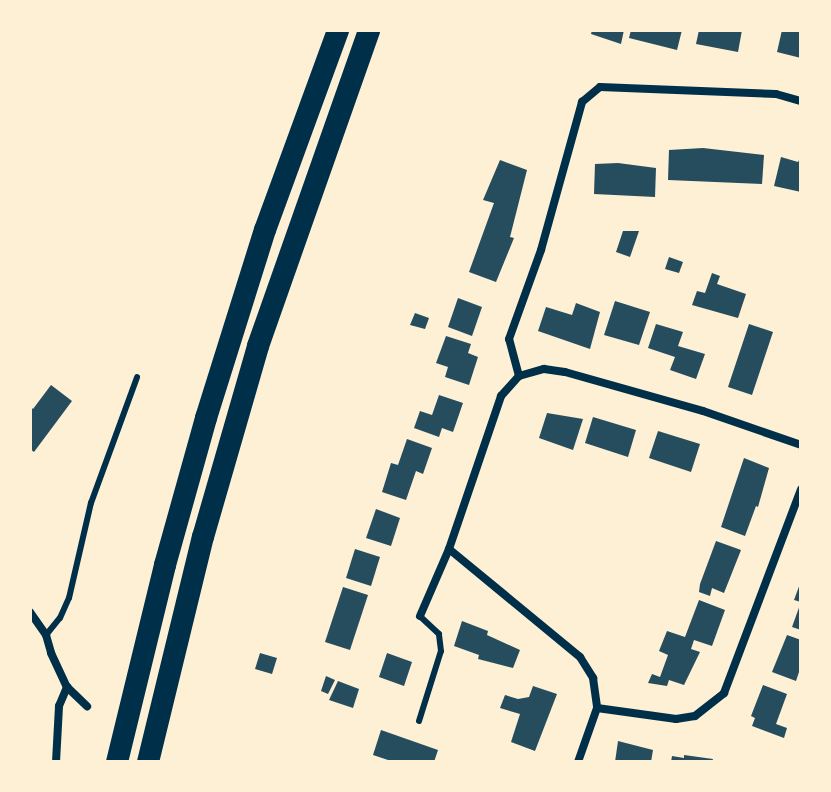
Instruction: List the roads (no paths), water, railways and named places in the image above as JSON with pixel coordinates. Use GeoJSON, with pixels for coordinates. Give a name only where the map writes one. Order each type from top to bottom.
{"type":"FeatureCollection","features":[{"type":"Feature","properties":{"kind":"highway"},"geometry":{"type":"LineString","coordinates":[[117,762],[165,565],[216,382],[265,230],[338,30]]}},
{"type":"Feature","properties":{"kind":"highway"},"geometry":{"type":"LineString","coordinates":[[148,762],[203,537],[258,346],[369,30]]}},
{"type":"Feature","properties":{"kind":"street"},"geometry":{"type":"LineString","coordinates":[[519,376],[509,339],[541,250],[582,102],[600,87],[776,94],[801,101]]}},
{"type":"Feature","properties":{"kind":"street"},"geometry":{"type":"LineString","coordinates":[[420,616],[449,549],[501,396],[519,376],[544,369],[565,372],[703,411],[801,445]]}},
{"type":"Feature","properties":{"kind":"street"},"geometry":{"type":"LineString","coordinates":[[597,708],[676,719],[695,716],[724,693],[801,489]]}},
{"type":"Feature","properties":{"kind":"street"},"geometry":{"type":"LineString","coordinates":[[449,549],[580,657],[593,678],[597,708],[578,762]]}},
{"type":"Feature","properties":{"kind":"street"},"geometry":{"type":"LineString","coordinates":[[30,612],[46,635],[67,687],[87,706]]}},
{"type":"Feature","properties":{"kind":"street"},"geometry":{"type":"LineString","coordinates":[[56,762],[59,706],[67,687]]}},
{"type":"Feature","properties":{"kind":"lane"},"geometry":{"type":"LineString","coordinates":[[46,635],[60,618],[69,598],[91,503],[137,377]]}},
{"type":"Feature","properties":{"kind":"lane"},"geometry":{"type":"LineString","coordinates":[[419,721],[441,651],[439,634],[420,616]]}}]}
